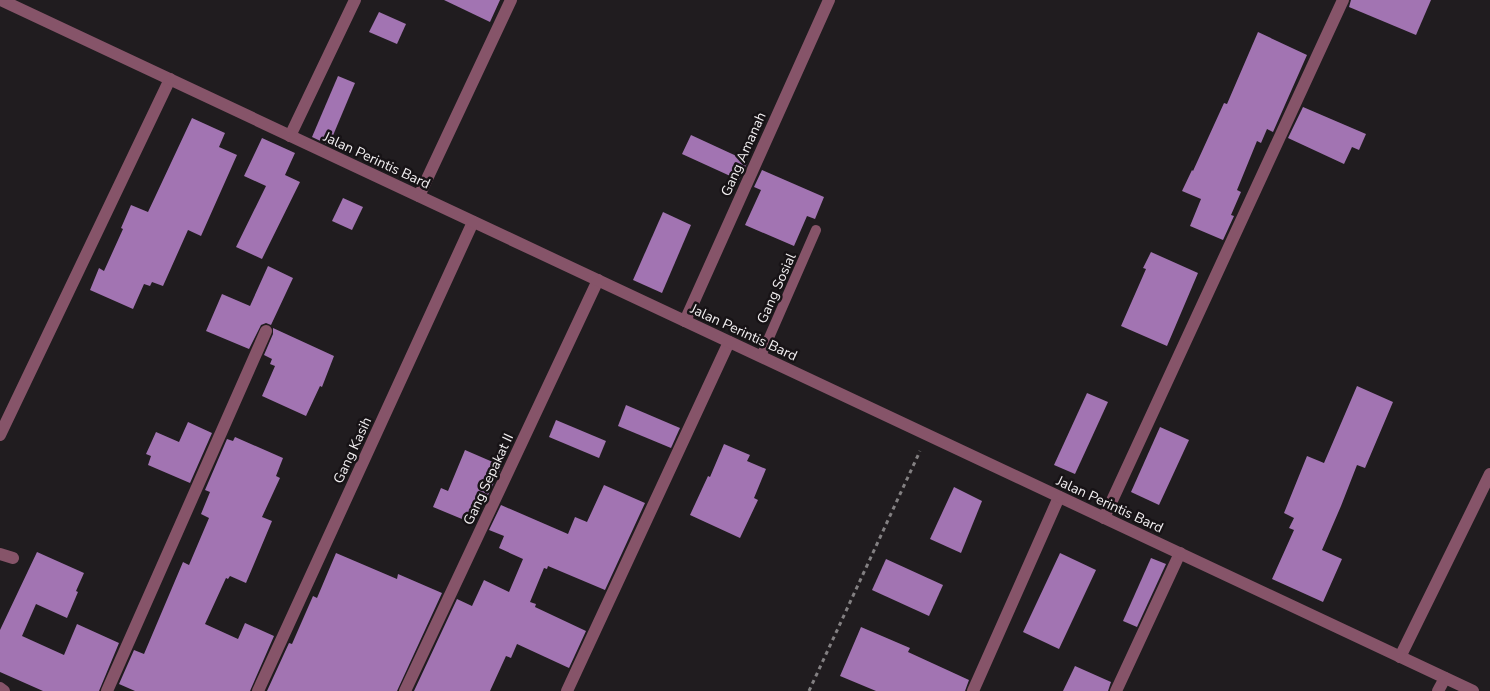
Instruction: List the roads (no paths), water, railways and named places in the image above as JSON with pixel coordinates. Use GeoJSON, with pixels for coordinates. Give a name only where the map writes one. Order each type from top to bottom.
{"type":"FeatureCollection","features":[{"type":"Feature","properties":{"kind":"street","name":"Jalan Perintis Bard"},"geometry":{"type":"LineString","coordinates":[[1,0],[1473,691]]}},
{"type":"Feature","properties":{"kind":"street"},"geometry":{"type":"LineString","coordinates":[[290,136],[355,0]]}},
{"type":"Feature","properties":{"kind":"street"},"geometry":{"type":"LineString","coordinates":[[419,196],[511,0]]}},
{"type":"Feature","properties":{"kind":"street","name":"Gang Amanah"},"geometry":{"type":"LineString","coordinates":[[685,321],[829,0]]}},
{"type":"Feature","properties":{"kind":"street"},"geometry":{"type":"LineString","coordinates":[[1104,518],[1343,0]]}},
{"type":"Feature","properties":{"kind":"street"},"geometry":{"type":"LineString","coordinates":[[0,435],[170,79]]}},
{"type":"Feature","properties":{"kind":"street","name":"Gang Kasih"},"geometry":{"type":"LineString","coordinates":[[258,691],[474,222]]}},
{"type":"Feature","properties":{"kind":"street","name":"Gang Sepakat II"},"geometry":{"type":"LineString","coordinates":[[405,691],[598,280]]}},
{"type":"Feature","properties":{"kind":"street"},"geometry":{"type":"LineString","coordinates":[[107,691],[266,331]]}},
{"type":"Feature","properties":{"kind":"street"},"geometry":{"type":"LineString","coordinates":[[567,691],[729,342]]}},
{"type":"Feature","properties":{"kind":"street"},"geometry":{"type":"LineString","coordinates":[[1400,657],[1490,474]]}},
{"type":"Feature","properties":{"kind":"street"},"geometry":{"type":"LineString","coordinates":[[973,691],[1059,497]]}},
{"type":"Feature","properties":{"kind":"street"},"geometry":{"type":"LineString","coordinates":[[1116,691],[1180,553]]}},
{"type":"Feature","properties":{"kind":"street"},"geometry":{"type":"LineString","coordinates":[[0,554],[13,558]]}},
{"type":"Feature","properties":{"kind":"street"},"geometry":{"type":"LineString","coordinates":[[1438,691],[1445,678]]}},
{"type":"Feature","properties":{"kind":"street"},"geometry":{"type":"LineString","coordinates":[[0,688],[4,691]]}},
{"type":"Feature","properties":{"kind":"lane","name":"Gang Sosial"},"geometry":{"type":"LineString","coordinates":[[761,356],[816,230]]}}]}
